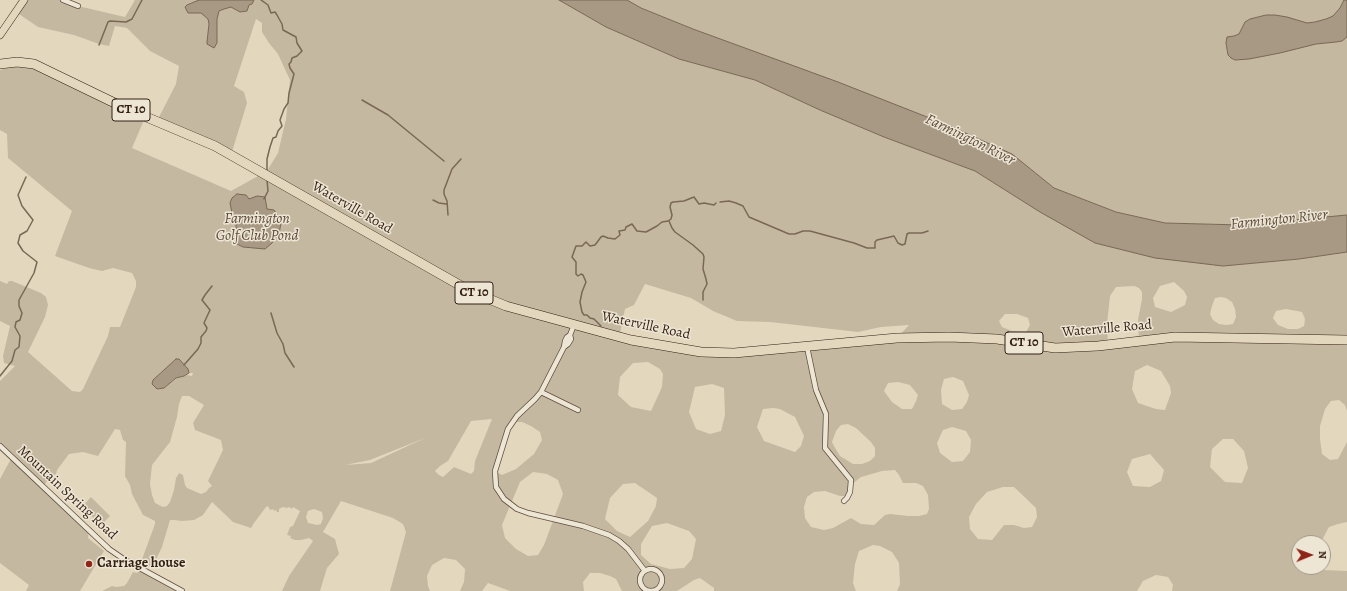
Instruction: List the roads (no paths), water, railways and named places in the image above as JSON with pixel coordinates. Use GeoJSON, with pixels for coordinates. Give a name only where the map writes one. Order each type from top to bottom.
{"type":"FeatureCollection","features":[{"type":"Feature","properties":{"kind":"highway","name":"Waterville Road"},"geometry":{"type":"LineString","coordinates":[[0,64],[17,62],[34,64],[125,108],[215,146],[470,291],[506,306],[631,340],[701,352],[734,353],[903,338],[949,337],[997,339],[1055,348],[1098,346],[1175,337],[1347,340]]}},
{"type":"Feature","properties":{"kind":"main road"},"geometry":{"type":"LineString","coordinates":[[0,36],[24,0]]}},
{"type":"Feature","properties":{"kind":"street"},"geometry":{"type":"LineString","coordinates":[[64,0],[78,6]]}},
{"type":"Feature","properties":{"kind":"street"},"geometry":{"type":"LineString","coordinates":[[574,325],[541,392],[536,399],[517,416],[508,429],[495,471],[496,487],[499,494],[510,505],[523,511],[584,526],[609,535],[628,549],[645,571]]}},
{"type":"Feature","properties":{"kind":"street"},"geometry":{"type":"LineString","coordinates":[[807,347],[816,390],[826,414],[825,448],[851,480],[850,492],[844,501]]}},
{"type":"Feature","properties":{"kind":"street"},"geometry":{"type":"LineString","coordinates":[[541,392],[578,410]]}},
{"type":"Feature","properties":{"kind":"street","name":"Mountain Spring Road"},"geometry":{"type":"LineString","coordinates":[[0,446],[109,549],[124,560],[182,591]]}},
{"type":"Feature","properties":{"kind":"street"},"geometry":{"type":"LineString","coordinates":[[653,568],[660,573],[662,581],[658,589],[650,591],[642,586],[640,578],[645,571],[653,568]]}},
{"type":"Feature","properties":{"kind":"water"},"geometry":{"type":"Polygon","coordinates":[[[199,0],[254,0],[252,4],[249,5],[247,11],[240,12],[231,7],[219,11],[217,19],[217,43],[214,48],[207,44],[208,19],[201,13],[188,13],[185,7],[199,0]]]}},
{"type":"Feature","properties":{"kind":"water","name":"Farmington River"},"geometry":{"type":"Polygon","coordinates":[[[559,0],[627,0],[641,8],[693,29],[838,82],[950,126],[1012,154],[1054,188],[1116,212],[1165,223],[1241,225],[1347,215],[1347,252],[1299,259],[1223,266],[1155,258],[1095,243],[1040,212],[975,171],[884,137],[755,80],[679,59],[606,27],[559,0]]]}},
{"type":"Feature","properties":{"kind":"water"},"geometry":{"type":"Polygon","coordinates":[[[1344,0],[1347,0],[1347,37],[1342,41],[1316,44],[1249,59],[1235,60],[1228,55],[1226,43],[1227,37],[1239,34],[1245,22],[1250,19],[1266,15],[1275,15],[1307,23],[1315,22],[1333,16],[1340,8],[1344,0]]]}},
{"type":"Feature","properties":{"kind":"water","name":"Farmington Golf Club Pond"},"geometry":{"type":"Polygon","coordinates":[[[237,194],[246,195],[249,199],[257,196],[265,197],[267,209],[274,210],[279,217],[281,223],[279,234],[265,249],[243,247],[237,244],[236,220],[232,213],[230,203],[232,198],[237,194]]]}},
{"type":"Feature","properties":{"kind":"water"},"geometry":{"type":"Polygon","coordinates":[[[176,359],[179,359],[188,369],[189,373],[176,378],[164,388],[157,389],[152,384],[153,380],[176,359]]]}},
{"type":"Feature","properties":{"kind":"waterway"},"geometry":{"type":"LineString","coordinates":[[99,45],[108,22],[126,22],[132,19],[142,0]]}},
{"type":"Feature","properties":{"kind":"waterway"},"geometry":{"type":"LineString","coordinates":[[261,0],[268,5],[271,13],[275,12],[282,24],[283,30],[296,37],[297,43],[302,51],[297,56],[292,58],[289,64],[294,74],[288,103],[280,120],[282,126],[276,137],[273,138],[270,147],[267,159],[267,170]]}},
{"type":"Feature","properties":{"kind":"waterway"},"geometry":{"type":"LineString","coordinates":[[362,100],[388,115],[444,161]]}},
{"type":"Feature","properties":{"kind":"waterway"},"geometry":{"type":"LineString","coordinates":[[448,215],[447,201],[444,190],[452,169],[461,159]]}},
{"type":"Feature","properties":{"kind":"waterway"},"geometry":{"type":"LineString","coordinates":[[0,376],[12,361],[15,350],[19,347],[20,336],[15,327],[16,322],[20,320],[22,313],[19,306],[19,300],[34,273],[37,262],[23,251],[18,243],[20,235],[27,231],[33,220],[22,206],[18,195],[26,177]]}},
{"type":"Feature","properties":{"kind":"waterway"},"geometry":{"type":"LineString","coordinates":[[264,199],[268,191],[267,180]]}},
{"type":"Feature","properties":{"kind":"waterway"},"geometry":{"type":"LineString","coordinates":[[601,326],[594,319],[584,315],[582,312],[580,302],[586,282],[583,275],[581,274],[578,276],[576,274],[576,262],[572,257],[576,246],[582,246],[586,242],[590,246],[595,245],[603,236],[615,239],[620,235],[619,231],[625,230],[626,227],[632,224],[637,231],[646,232],[662,222],[671,219],[672,215],[670,207],[671,203],[673,202],[684,201],[694,197],[699,204],[704,203],[714,205],[716,203]]}},
{"type":"Feature","properties":{"kind":"waterway"},"geometry":{"type":"LineString","coordinates":[[433,200],[446,204]]}},
{"type":"Feature","properties":{"kind":"waterway"},"geometry":{"type":"LineString","coordinates":[[720,202],[729,201],[743,206],[749,217],[789,234],[810,231],[867,248],[875,248],[875,242],[877,240],[894,236],[898,243],[902,245],[905,244],[907,234],[928,231]]}},
{"type":"Feature","properties":{"kind":"waterway"},"geometry":{"type":"LineString","coordinates":[[669,221],[675,232],[703,254],[703,269],[707,284],[703,292],[703,300]]}},
{"type":"Feature","properties":{"kind":"waterway"},"geometry":{"type":"LineString","coordinates":[[184,365],[198,349],[201,343],[201,337],[206,331],[207,328],[204,323],[210,310],[202,300],[212,286]]}},
{"type":"Feature","properties":{"kind":"waterway"},"geometry":{"type":"LineString","coordinates":[[271,313],[285,353],[294,367]]}},
{"type":"Feature","properties":{"kind":"place","name":"Carriage house"},"geometry":{"type":"Point","coordinates":[89,564]}}]}
